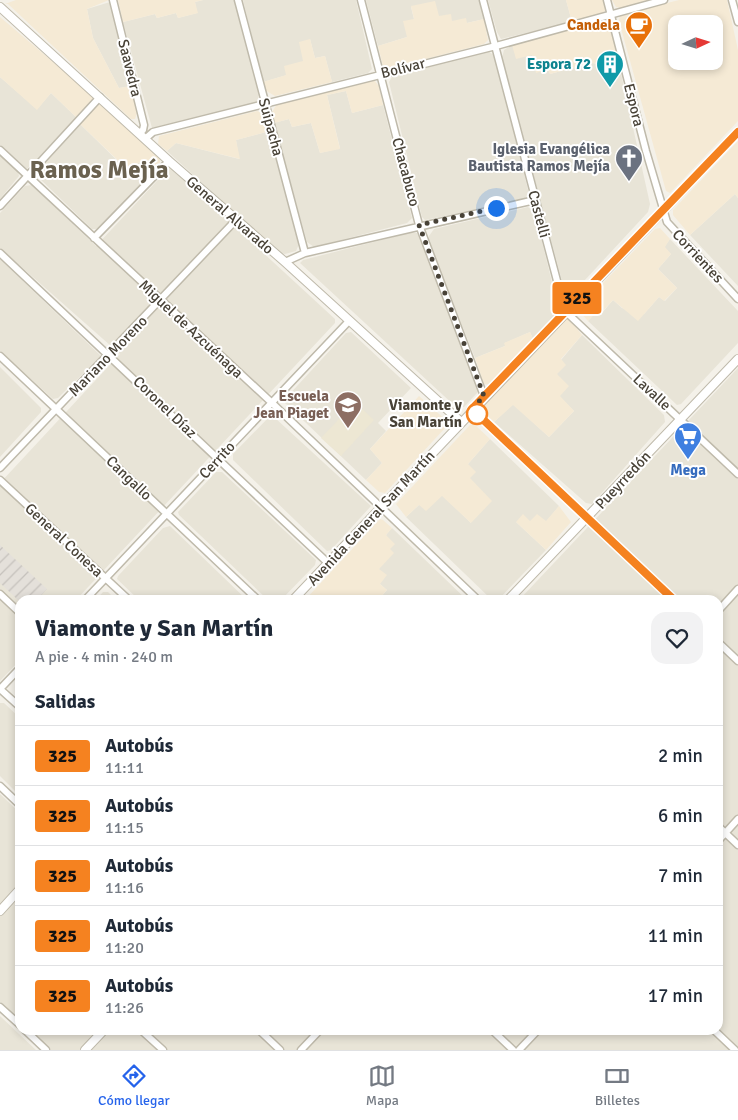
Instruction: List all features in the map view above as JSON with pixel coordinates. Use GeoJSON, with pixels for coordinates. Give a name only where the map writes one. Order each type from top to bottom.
{"type":"FeatureCollection","features":[{"type":"Feature","properties":{"kind":"street","name":"Saavedra"},"geometry":{"type":"LineString","coordinates":[[113,0],[144,125],[142,136]]}},
{"type":"Feature","properties":{"kind":"street","name":"Suipacha"},"geometry":{"type":"LineString","coordinates":[[238,0],[305,253]]}},
{"type":"Feature","properties":{"kind":"street","name":"Chacabuco"},"geometry":{"type":"LineString","coordinates":[[361,0],[419,225],[484,396]]}},
{"type":"Feature","properties":{"kind":"street","name":"Castelli"},"geometry":{"type":"LineString","coordinates":[[483,0],[566,311]]}},
{"type":"Feature","properties":{"kind":"street","name":"Espora"},"geometry":{"type":"LineString","coordinates":[[607,0],[662,210]]}},
{"type":"Feature","properties":{"kind":"street","name":"Bolívar"},"geometry":{"type":"LineString","coordinates":[[142,136],[496,46],[664,0]]}},
{"type":"Feature","properties":{"kind":"street"},"geometry":{"type":"LineString","coordinates":[[732,0],[738,22]]}},
{"type":"Feature","properties":{"kind":"street","name":"General Alvarado"},"geometry":{"type":"LineString","coordinates":[[0,7],[100,96],[235,221],[285,262],[461,422]]}},
{"type":"Feature","properties":{"kind":"street"},"geometry":{"type":"LineString","coordinates":[[0,206],[100,96]]}},
{"type":"Feature","properties":{"kind":"street","name":"Avenida General San Martín"},"geometry":{"type":"LineString","coordinates":[[298,595],[382,508],[484,396],[738,132]]}},
{"type":"Feature","properties":{"kind":"street","name":"Miguel de Azcuénaga"},"geometry":{"type":"LineString","coordinates":[[0,150],[160,301],[271,402],[473,595]]}},
{"type":"Feature","properties":{"kind":"street"},"geometry":{"type":"LineString","coordinates":[[94,238],[169,161]]}},
{"type":"Feature","properties":{"kind":"street"},"geometry":{"type":"LineString","coordinates":[[285,262],[305,253],[419,225],[535,200]]}},
{"type":"Feature","properties":{"kind":"street","name":"Corrientes"},"geometry":{"type":"LineString","coordinates":[[662,210],[667,222],[738,299]]}},
{"type":"Feature","properties":{"kind":"street","name":"Mariano Moreno"},"geometry":{"type":"LineString","coordinates":[[0,468],[110,355],[235,221]]}},
{"type":"Feature","properties":{"kind":"street","name":"Coronel Díaz"},"geometry":{"type":"LineString","coordinates":[[0,253],[328,563]]}},
{"type":"Feature","properties":{"kind":"street","name":"Lavalle"},"geometry":{"type":"LineString","coordinates":[[566,311],[738,474]]}},
{"type":"Feature","properties":{"kind":"street","name":"Cerrito"},"geometry":{"type":"LineString","coordinates":[[90,595],[349,321]]}},
{"type":"Feature","properties":{"kind":"street","name":"Cangallo"},"geometry":{"type":"LineString","coordinates":[[0,356],[253,595]]}},
{"type":"Feature","properties":{"kind":"street","name":"Pueyrredón"},"geometry":{"type":"LineString","coordinates":[[513,595],[738,359]]}},
{"type":"Feature","properties":{"kind":"street"},"geometry":{"type":"LineString","coordinates":[[472,409],[669,595]]}},
{"type":"Feature","properties":{"kind":"street","name":"General Conesa"},"geometry":{"type":"LineString","coordinates":[[0,480],[124,595]]}},
{"type":"Feature","properties":{"kind":"street"},"geometry":{"type":"LineString","coordinates":[[723,606],[738,589]]}},
{"type":"Feature","properties":{"kind":"street"},"geometry":{"type":"LineString","coordinates":[[0,594],[15,608]]}},
{"type":"Feature","properties":{"kind":"street"},"geometry":{"type":"LineString","coordinates":[[723,647],[738,661]]}},
{"type":"Feature","properties":{"kind":"street"},"geometry":{"type":"LineString","coordinates":[[15,673],[0,689],[15,702]]}},
{"type":"Feature","properties":{"kind":"street"},"geometry":{"type":"LineString","coordinates":[[0,786],[15,800]]}},
{"type":"Feature","properties":{"kind":"street"},"geometry":{"type":"LineString","coordinates":[[723,835],[738,819]]}},
{"type":"Feature","properties":{"kind":"street"},"geometry":{"type":"LineString","coordinates":[[725,833],[738,845]]}},
{"type":"Feature","properties":{"kind":"street"},"geometry":{"type":"LineString","coordinates":[[0,911],[15,895]]}},
{"type":"Feature","properties":{"kind":"street"},"geometry":{"type":"LineString","coordinates":[[0,1007],[15,1020]]}},
{"type":"Feature","properties":{"kind":"street"},"geometry":{"type":"LineString","coordinates":[[30,1035],[46,1050]]}},
{"type":"Feature","properties":{"kind":"street"},"geometry":{"type":"LineString","coordinates":[[85,1050],[99,1035]]}},
{"type":"Feature","properties":{"kind":"street"},"geometry":{"type":"LineString","coordinates":[[146,1035],[163,1050]]}},
{"type":"Feature","properties":{"kind":"street"},"geometry":{"type":"LineString","coordinates":[[264,1035],[280,1050]]}},
{"type":"Feature","properties":{"kind":"street"},"geometry":{"type":"LineString","coordinates":[[301,1050],[315,1035]]}},
{"type":"Feature","properties":{"kind":"street"},"geometry":{"type":"LineString","coordinates":[[497,1035],[513,1050]]}},
{"type":"Feature","properties":{"kind":"street"},"geometry":{"type":"LineString","coordinates":[[519,1050],[533,1035]]}},
{"type":"Feature","properties":{"kind":"street"},"geometry":{"type":"LineString","coordinates":[[719,1035],[734,1050],[738,1046]]}},
{"type":"Feature","properties":{"kind":"shaded area"},"geometry":{"type":"Polygon","coordinates":[[[16,0],[109,0],[87,9],[93,38],[119,88],[131,86],[137,113],[135,119],[131,119],[8,4],[5,4],[16,0]]]}},
{"type":"Feature","properties":{"kind":"shaded area"},"geometry":{"type":"Polygon","coordinates":[[[118,0],[203,0],[195,2],[198,13],[178,18],[176,13],[157,18],[155,14],[123,22],[118,0]]]}},
{"type":"Feature","properties":{"kind":"shaded area"},"geometry":{"type":"Polygon","coordinates":[[[203,0],[235,0],[259,93],[258,100],[255,103],[152,128],[123,22],[155,14],[157,18],[176,13],[178,18],[197,13],[195,2],[203,0]]]}},
{"type":"Feature","properties":{"kind":"shaded area"},"geometry":{"type":"Polygon","coordinates":[[[243,0],[356,0],[372,69],[368,73],[332,82],[325,56],[315,58],[310,39],[304,61],[287,75],[263,82],[243,0]]]}},
{"type":"Feature","properties":{"kind":"shaded area"},"geometry":{"type":"Polygon","coordinates":[[[366,0],[479,0],[484,19],[467,23],[452,21],[411,7],[414,19],[407,37],[378,46],[366,0]]]}},
{"type":"Feature","properties":{"kind":"shaded area"},"geometry":{"type":"Polygon","coordinates":[[[488,0],[566,0],[572,22],[501,39],[497,32],[488,0]]]}},
{"type":"Feature","properties":{"kind":"shaded area"},"geometry":{"type":"Polygon","coordinates":[[[566,0],[604,0],[605,11],[601,14],[572,22],[566,0]]]}},
{"type":"Feature","properties":{"kind":"shaded area"},"geometry":{"type":"Polygon","coordinates":[[[612,0],[652,0],[620,8],[616,7],[612,0]]]}},
{"type":"Feature","properties":{"kind":"shaded area"},"geometry":{"type":"Polygon","coordinates":[[[679,0],[727,0],[738,50],[738,121],[670,193],[666,191],[619,21],[620,15],[679,0]]]}},
{"type":"Feature","properties":{"kind":"shaded area"},"geometry":{"type":"Polygon","coordinates":[[[435,1],[439,16],[451,14],[452,21],[466,18],[467,23],[484,19],[488,40],[484,44],[390,68],[383,66],[378,46],[407,37],[403,21],[414,19],[411,6],[435,1]]]}},
{"type":"Feature","properties":{"kind":"shaded area"},"geometry":{"type":"Polygon","coordinates":[[[110,2],[131,86],[119,88],[93,38],[87,9],[110,2]]]}},
{"type":"Feature","properties":{"kind":"shaded area"},"geometry":{"type":"Polygon","coordinates":[[[0,17],[92,95],[93,101],[77,118],[51,93],[37,110],[0,77],[0,17]]]}},
{"type":"Feature","properties":{"kind":"shaded area"},"geometry":{"type":"Polygon","coordinates":[[[603,21],[610,24],[618,60],[600,64],[591,63],[550,74],[548,69],[536,73],[532,55],[516,59],[512,45],[603,21]]]}},
{"type":"Feature","properties":{"kind":"shaded area"},"geometry":{"type":"Polygon","coordinates":[[[310,39],[315,58],[325,56],[332,82],[275,96],[265,90],[263,82],[286,75],[284,66],[303,61],[299,42],[310,39]]]}},
{"type":"Feature","properties":{"kind":"shaded area"},"geometry":{"type":"Polygon","coordinates":[[[512,45],[532,55],[548,69],[550,74],[591,63],[600,64],[618,60],[650,204],[648,212],[572,294],[565,292],[502,58],[504,50],[512,45]]]}},
{"type":"Feature","properties":{"kind":"shaded area"},"geometry":{"type":"Polygon","coordinates":[[[488,51],[495,56],[529,194],[524,199],[425,220],[422,217],[389,82],[392,77],[488,51]]]}},
{"type":"Feature","properties":{"kind":"shaded area"},"geometry":{"type":"Polygon","coordinates":[[[0,77],[37,109],[51,93],[77,118],[27,169],[0,145],[0,77]]]}},
{"type":"Feature","properties":{"kind":"shaded area"},"geometry":{"type":"Polygon","coordinates":[[[374,80],[379,86],[383,105],[352,113],[346,91],[327,95],[340,149],[320,153],[311,123],[292,127],[289,119],[274,123],[272,112],[277,104],[374,80]]]}},
{"type":"Feature","properties":{"kind":"shaded area"},"geometry":{"type":"Polygon","coordinates":[[[346,91],[352,113],[383,105],[412,218],[407,223],[314,247],[307,242],[274,123],[289,119],[292,127],[311,123],[320,153],[340,148],[327,95],[346,91]]]}},
{"type":"Feature","properties":{"kind":"shaded area"},"geometry":{"type":"Polygon","coordinates":[[[102,104],[161,158],[159,165],[150,174],[139,162],[130,172],[80,124],[96,106],[102,104]]]}},
{"type":"Feature","properties":{"kind":"shaded area"},"geometry":{"type":"Polygon","coordinates":[[[257,111],[265,114],[270,131],[236,140],[240,159],[176,143],[167,151],[158,144],[159,136],[257,111]]]}},
{"type":"Feature","properties":{"kind":"shaded area"},"geometry":{"type":"Polygon","coordinates":[[[80,124],[129,172],[139,162],[150,174],[100,228],[95,229],[92,229],[38,177],[37,173],[80,124]]]}},
{"type":"Feature","properties":{"kind":"shaded area"},"geometry":{"type":"Polygon","coordinates":[[[270,131],[299,244],[296,251],[285,254],[279,253],[167,151],[176,143],[239,159],[236,140],[270,131]]]}},
{"type":"Feature","properties":{"kind":"shaded area"},"geometry":{"type":"Polygon","coordinates":[[[738,141],[738,198],[735,194],[690,235],[673,215],[673,210],[738,141]]]}},
{"type":"Feature","properties":{"kind":"shaded area"},"geometry":{"type":"Polygon","coordinates":[[[0,155],[18,172],[19,176],[0,199],[0,155]]]}},
{"type":"Feature","properties":{"kind":"shaded area"},"geometry":{"type":"Polygon","coordinates":[[[170,167],[335,319],[335,323],[81,595],[15,595],[15,665],[0,681],[0,483],[120,354],[0,248],[0,213],[25,186],[32,185],[96,246],[170,167]]]}},
{"type":"Feature","properties":{"kind":"shaded area"},"geometry":{"type":"Polygon","coordinates":[[[735,194],[738,198],[738,286],[690,235],[735,194]]]}},
{"type":"Feature","properties":{"kind":"shaded area"},"geometry":{"type":"Polygon","coordinates":[[[528,207],[535,213],[559,311],[533,339],[530,332],[505,343],[505,346],[475,358],[429,242],[429,236],[434,229],[528,207]]]}},
{"type":"Feature","properties":{"kind":"shaded area"},"geometry":{"type":"Polygon","coordinates":[[[660,228],[670,239],[665,247],[671,254],[658,269],[677,288],[664,301],[659,297],[638,321],[613,300],[600,314],[597,311],[588,321],[579,308],[655,229],[660,228]]]}},
{"type":"Feature","properties":{"kind":"shaded area"},"geometry":{"type":"Polygon","coordinates":[[[409,233],[417,233],[420,237],[478,388],[478,392],[464,407],[456,407],[300,263],[303,260],[409,233]]]}},
{"type":"Feature","properties":{"kind":"shaded area"},"geometry":{"type":"Polygon","coordinates":[[[670,239],[738,311],[738,343],[681,404],[677,405],[588,321],[597,311],[601,314],[613,300],[622,308],[644,314],[659,297],[665,301],[677,288],[658,269],[671,254],[664,247],[670,239]]]}},
{"type":"Feature","properties":{"kind":"shaded area"},"geometry":{"type":"Polygon","coordinates":[[[0,259],[101,356],[58,398],[53,399],[0,351],[0,259]]]}},
{"type":"Feature","properties":{"kind":"shaded area"},"geometry":{"type":"Polygon","coordinates":[[[568,317],[582,335],[561,359],[566,365],[557,374],[569,386],[560,396],[574,411],[549,437],[513,405],[494,422],[483,412],[482,404],[568,317]]]}},
{"type":"Feature","properties":{"kind":"shaded area"},"geometry":{"type":"Polygon","coordinates":[[[351,332],[411,388],[378,423],[386,431],[370,449],[382,463],[366,480],[285,403],[285,399],[346,333],[351,332]]]}},
{"type":"Feature","properties":{"kind":"shaded area"},"geometry":{"type":"Polygon","coordinates":[[[530,332],[533,339],[492,385],[484,384],[475,358],[505,346],[504,343],[530,332]]]}},
{"type":"Feature","properties":{"kind":"shaded area"},"geometry":{"type":"Polygon","coordinates":[[[582,335],[664,415],[665,422],[592,504],[586,503],[494,422],[513,404],[549,437],[574,411],[559,396],[557,374],[561,360],[582,335]]]}},
{"type":"Feature","properties":{"kind":"shaded area"},"geometry":{"type":"Polygon","coordinates":[[[0,367],[41,408],[41,412],[0,457],[0,367]]]}},
{"type":"Feature","properties":{"kind":"shaded area"},"geometry":{"type":"Polygon","coordinates":[[[738,368],[738,1050],[90,1050],[104,1035],[723,1035],[723,595],[524,595],[738,368]]]}},
{"type":"Feature","properties":{"kind":"shaded area"},"geometry":{"type":"Polygon","coordinates":[[[419,396],[448,422],[446,427],[385,493],[379,492],[366,480],[382,463],[370,449],[419,396]]]}},
{"type":"Feature","properties":{"kind":"shaded area","name":"Escuela Jean Piaget"},"geometry":{"type":"Polygon","coordinates":[[[355,402],[374,420],[341,456],[321,438],[355,402]]]}},
{"type":"Feature","properties":{"kind":"shaded area"},"geometry":{"type":"Polygon","coordinates":[[[269,417],[274,417],[371,506],[331,550],[327,551],[233,460],[233,454],[269,417]]]}},
{"type":"Feature","properties":{"kind":"shaded area"},"geometry":{"type":"Polygon","coordinates":[[[474,424],[490,439],[468,464],[476,472],[470,478],[492,501],[471,523],[442,496],[426,511],[419,505],[406,517],[396,504],[470,425],[474,424]]]}},
{"type":"Feature","properties":{"kind":"shaded area"},"geometry":{"type":"Polygon","coordinates":[[[490,439],[559,506],[546,522],[516,522],[546,550],[503,595],[487,595],[406,517],[419,505],[442,495],[471,523],[468,464],[490,439]]]}},
{"type":"Feature","properties":{"kind":"shaded area"},"geometry":{"type":"Polygon","coordinates":[[[216,472],[222,472],[316,560],[315,565],[286,595],[263,595],[178,512],[216,472]]]}},
{"type":"Feature","properties":{"kind":"shaded area"},"geometry":{"type":"Polygon","coordinates":[[[559,506],[571,522],[546,550],[516,522],[523,514],[530,521],[537,514],[546,521],[559,506]]]}},
{"type":"Feature","properties":{"kind":"shaded area"},"geometry":{"type":"Polygon","coordinates":[[[380,519],[392,528],[386,535],[395,544],[390,549],[394,553],[379,569],[387,575],[380,584],[387,590],[382,595],[310,595],[380,519]]]}},
{"type":"Feature","properties":{"kind":"shaded area"},"geometry":{"type":"Polygon","coordinates":[[[170,526],[242,595],[134,595],[117,579],[118,576],[163,528],[170,526]]]}},
{"type":"Feature","properties":{"kind":"shaded area"},"geometry":{"type":"Polygon","coordinates":[[[392,528],[462,595],[382,595],[387,590],[380,584],[379,569],[390,549],[386,535],[392,528]]]}},
{"type":"Feature","properties":{"kind":"shaded area"},"geometry":{"type":"Polygon","coordinates":[[[0,545],[47,589],[42,595],[15,595],[15,597],[0,583],[0,545]]]}},
{"type":"Feature","properties":{"kind":"shaded area"},"geometry":{"type":"Polygon","coordinates":[[[103,592],[108,592],[111,595],[100,595],[103,592]]]}},
{"type":"Feature","properties":{"kind":"shaded area"},"geometry":{"type":"Polygon","coordinates":[[[0,703],[4,703],[15,713],[15,791],[0,776],[0,703]]]}},
{"type":"Feature","properties":{"kind":"shaded area"},"geometry":{"type":"Polygon","coordinates":[[[0,794],[15,808],[15,890],[0,906],[0,794]]]}},
{"type":"Feature","properties":{"kind":"shaded area"},"geometry":{"type":"Polygon","coordinates":[[[15,898],[15,1016],[0,1002],[0,914],[15,898]]]}},
{"type":"Feature","properties":{"kind":"shaded area"},"geometry":{"type":"Polygon","coordinates":[[[0,1016],[15,1030],[15,1035],[20,1035],[36,1050],[0,1050],[0,1016]]]}},
{"type":"Feature","properties":{"kind":"shaded area"},"geometry":{"type":"Polygon","coordinates":[[[34,1035],[94,1035],[80,1050],[51,1050],[34,1035]]]}},
{"type":"Feature","properties":{"kind":"bus line","name":"325"},"geometry":{"type":"LineString","coordinates":[[669,595],[472,409],[738,132]]}},
{"type":"Feature","properties":{"kind":"place","name":"Candela"},"geometry":{"type":"Point","coordinates":[639,49]}},
{"type":"Feature","properties":{"kind":"place","name":"Espora 72"},"geometry":{"type":"Point","coordinates":[610,88]}},
{"type":"Feature","properties":{"kind":"place","name":"Iglesia Evangélica Bautista Ramos Mejía"},"geometry":{"type":"Point","coordinates":[629,182]}},
{"type":"Feature","properties":{"kind":"place","name":"Viamonte y San Martín"},"geometry":{"type":"Point","coordinates":[477,414]}},
{"type":"Feature","properties":{"kind":"place","name":"Escuela Jean Piaget"},"geometry":{"type":"Point","coordinates":[348,429]}},
{"type":"Feature","properties":{"kind":"place","name":"Mega"},"geometry":{"type":"Point","coordinates":[688,460]}},
{"type":"Feature","properties":{"kind":"district","name":"Ramos Mejía"},"geometry":{"type":"Point","coordinates":[99,169]}},
{"type":"Feature","properties":{"kind":"route"},"geometry":{"type":"LineString","coordinates":[[477,414],[472,409],[484,396],[419,225],[496,208]]}}]}
